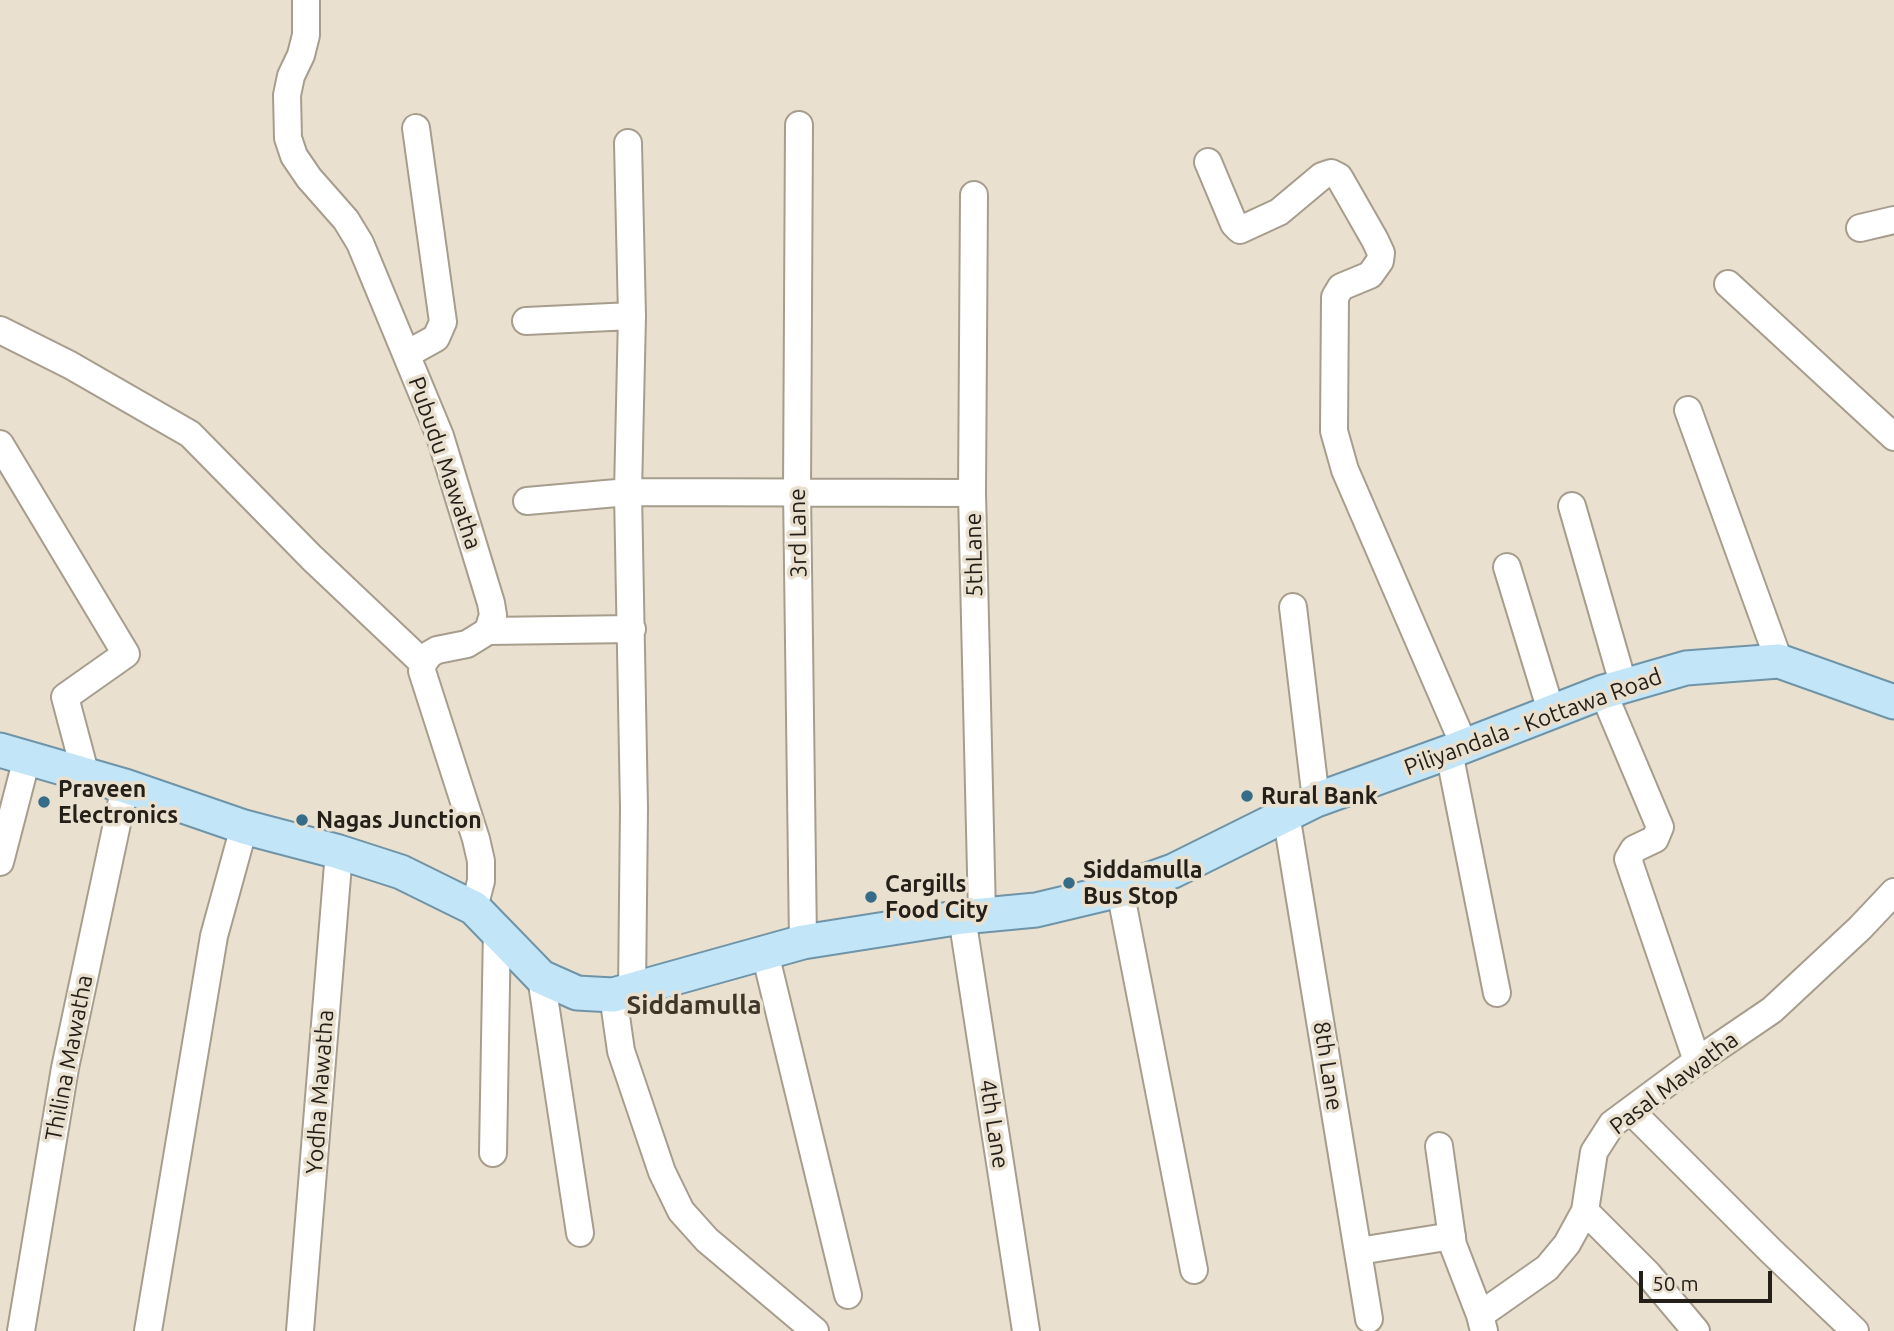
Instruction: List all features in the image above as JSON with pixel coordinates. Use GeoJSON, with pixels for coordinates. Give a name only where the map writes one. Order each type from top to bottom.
{"type":"FeatureCollection","features":[{"type":"Feature","properties":{"kind":"main road","name":"Piliyandala - Kottawa Road"},"geometry":{"type":"LineString","coordinates":[[13,754],[125,786],[244,827],[339,852],[401,872],[486,919],[541,977],[577,993],[623,993],[803,942],[972,915],[1036,910],[1120,890],[1173,872],[1316,800],[1457,749],[1551,711],[1613,689],[1686,668],[1779,661],[1894,702]]}},
{"type":"Feature","properties":{"kind":"street","name":"Pubudu Mawatha"},"geometry":{"type":"LineString","coordinates":[[306,0],[306,35],[301,55],[291,76],[288,95],[287,116],[291,147],[309,178],[346,220],[360,243],[407,354],[440,436],[488,592],[493,615],[488,631]]}},
{"type":"Feature","properties":{"kind":"street","name":"3rd Lane"},"geometry":{"type":"LineString","coordinates":[[799,125],[797,492],[803,942]]}},
{"type":"Feature","properties":{"kind":"street"},"geometry":{"type":"LineString","coordinates":[[407,354],[436,338],[443,322],[416,128]]}},
{"type":"Feature","properties":{"kind":"street"},"geometry":{"type":"LineString","coordinates":[[628,143],[632,316],[628,492],[634,808],[621,1051],[662,1172],[681,1211],[708,1240],[815,1331]]}},
{"type":"Feature","properties":{"kind":"street"},"geometry":{"type":"LineString","coordinates":[[1208,162],[1234,224],[1240,230],[1279,212],[1322,176],[1331,173],[1339,177],[1381,253],[1380,261],[1370,275],[1341,287],[1335,297],[1334,431],[1345,470],[1457,749],[1497,993]]}},
{"type":"Feature","properties":{"kind":"street","name":"5thLane"},"geometry":{"type":"LineString","coordinates":[[972,915],[974,195]]}},
{"type":"Feature","properties":{"kind":"street"},"geometry":{"type":"LineString","coordinates":[[1860,229],[1894,220]]}},
{"type":"Feature","properties":{"kind":"street"},"geometry":{"type":"LineString","coordinates":[[1728,284],[1894,437]]}},
{"type":"Feature","properties":{"kind":"street"},"geometry":{"type":"LineString","coordinates":[[526,321],[632,316]]}},
{"type":"Feature","properties":{"kind":"street"},"geometry":{"type":"LineString","coordinates":[[0,330],[71,365],[190,434],[312,558],[423,663]]}},
{"type":"Feature","properties":{"kind":"street"},"geometry":{"type":"LineString","coordinates":[[1688,411],[1779,661]]}},
{"type":"Feature","properties":{"kind":"street"},"geometry":{"type":"LineString","coordinates":[[0,444],[126,654],[65,697],[86,776]]}},
{"type":"Feature","properties":{"kind":"street"},"geometry":{"type":"LineString","coordinates":[[527,501],[628,492],[972,493]]}},
{"type":"Feature","properties":{"kind":"street"},"geometry":{"type":"LineString","coordinates":[[1572,506],[1613,689],[1660,827],[1655,839],[1634,849],[1628,859],[1697,1061]]}},
{"type":"Feature","properties":{"kind":"street"},"geometry":{"type":"LineString","coordinates":[[1507,567],[1551,711]]}},
{"type":"Feature","properties":{"kind":"street"},"geometry":{"type":"LineString","coordinates":[[1293,607],[1316,800]]}},
{"type":"Feature","properties":{"kind":"street"},"geometry":{"type":"LineString","coordinates":[[493,1153],[486,919],[481,861],[424,681],[423,663],[437,650],[467,643],[488,631],[632,629]]}},
{"type":"Feature","properties":{"kind":"street"},"geometry":{"type":"LineString","coordinates":[[0,862],[13,754]]}},
{"type":"Feature","properties":{"kind":"street","name":"Thilina Mawatha"},"geometry":{"type":"LineString","coordinates":[[21,1331],[65,1068],[125,786]]}},
{"type":"Feature","properties":{"kind":"street","name":"8th Lane"},"geometry":{"type":"LineString","coordinates":[[1286,814],[1369,1319]]}},
{"type":"Feature","properties":{"kind":"street"},"geometry":{"type":"LineString","coordinates":[[148,1331],[214,936],[244,827]]}},
{"type":"Feature","properties":{"kind":"street","name":"Yodha Mawatha"},"geometry":{"type":"LineString","coordinates":[[300,1331],[339,852]]}},
{"type":"Feature","properties":{"kind":"street"},"geometry":{"type":"LineString","coordinates":[[1120,890],[1194,1270]]}},
{"type":"Feature","properties":{"kind":"street","name":"Pasal Mawatha"},"geometry":{"type":"LineString","coordinates":[[1482,1323],[1547,1268],[1567,1244],[1585,1211],[1594,1152],[1612,1124],[1772,1010],[1860,928],[1894,892]]}},
{"type":"Feature","properties":{"kind":"street","name":"4th Lane"},"geometry":{"type":"LineString","coordinates":[[972,915],[1026,1331]]}},
{"type":"Feature","properties":{"kind":"street"},"geometry":{"type":"LineString","coordinates":[[765,953],[848,1295]]}},
{"type":"Feature","properties":{"kind":"street"},"geometry":{"type":"LineString","coordinates":[[541,977],[580,1233]]}},
{"type":"Feature","properties":{"kind":"street"},"geometry":{"type":"LineString","coordinates":[[1631,1111],[1855,1331]]}},
{"type":"Feature","properties":{"kind":"street"},"geometry":{"type":"LineString","coordinates":[[1439,1146],[1452,1236],[1482,1323]]}},
{"type":"Feature","properties":{"kind":"street"},"geometry":{"type":"LineString","coordinates":[[1585,1211],[1648,1275],[1696,1331]]}},
{"type":"Feature","properties":{"kind":"street"},"geometry":{"type":"LineString","coordinates":[[1359,1251],[1452,1236]]}},
{"type":"Feature","properties":{"kind":"place","name":"Rural Bank"},"geometry":{"type":"Point","coordinates":[1247,796]}},
{"type":"Feature","properties":{"kind":"place","name":"Praveen Electronics"},"geometry":{"type":"Point","coordinates":[44,802]}},
{"type":"Feature","properties":{"kind":"place","name":"Nagas Junction"},"geometry":{"type":"Point","coordinates":[302,820]}},
{"type":"Feature","properties":{"kind":"place","name":"Siddamulla Bus Stop"},"geometry":{"type":"Point","coordinates":[1069,883]}},
{"type":"Feature","properties":{"kind":"place","name":"Cargills Food City"},"geometry":{"type":"Point","coordinates":[871,897]}},
{"type":"Feature","properties":{"kind":"district","name":"Siddamulla"},"geometry":{"type":"Point","coordinates":[694,1005]}}]}
